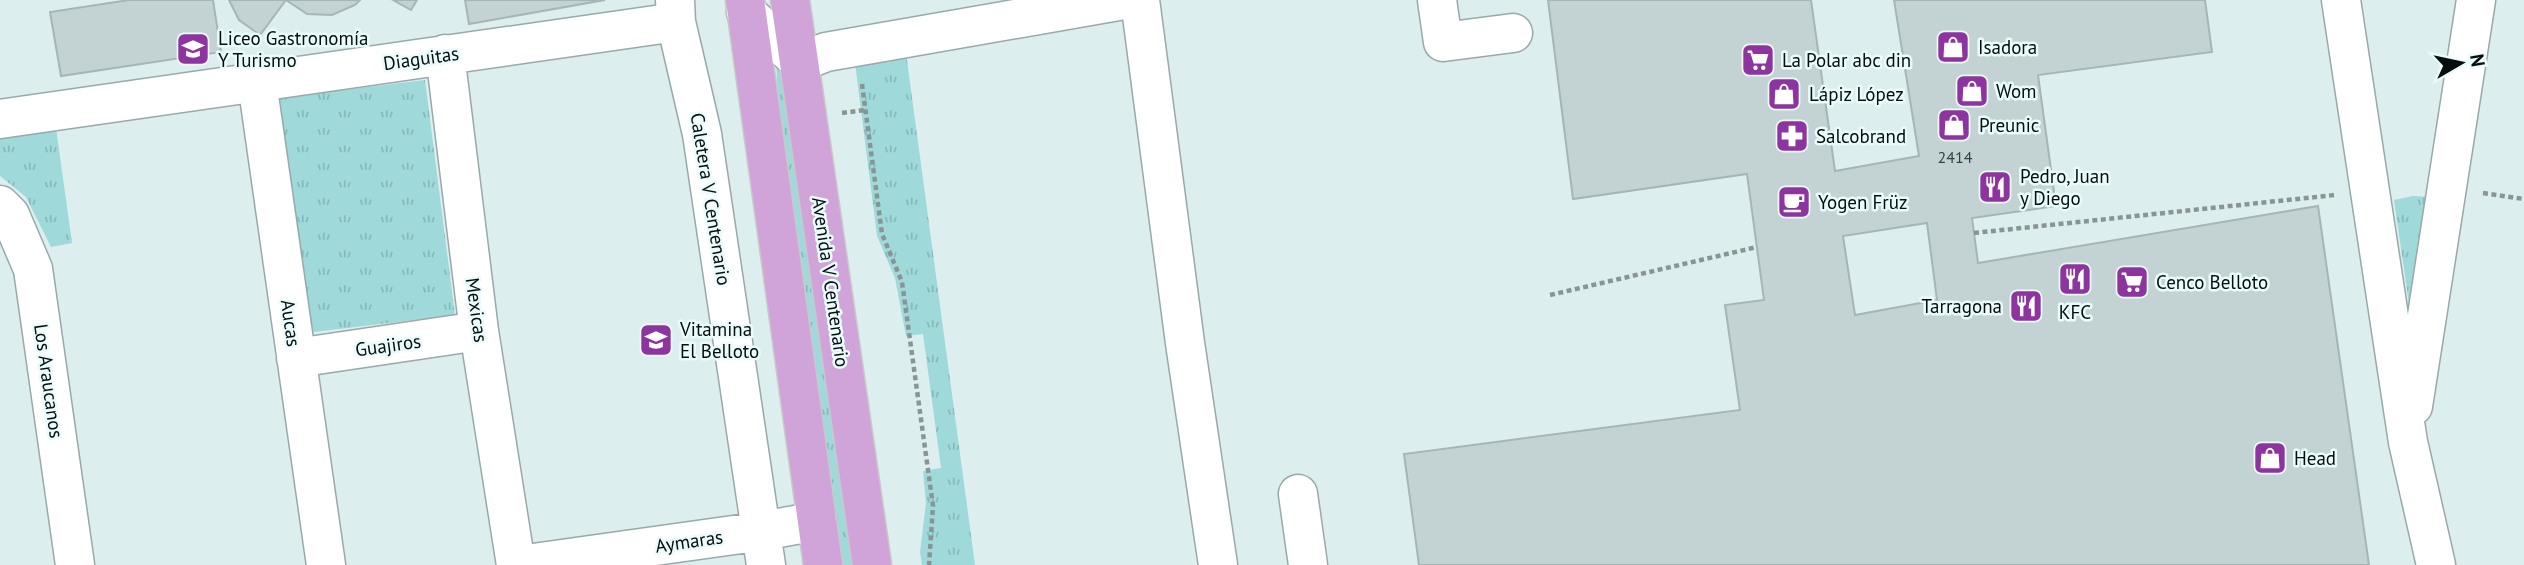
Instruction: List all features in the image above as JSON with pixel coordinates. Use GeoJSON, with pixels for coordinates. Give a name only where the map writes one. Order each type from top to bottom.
{"type":"FeatureCollection","features":[{"type":"Feature","properties":{"kind":"main road","name":"Avenida V Centenario"},"geometry":{"type":"LineString","coordinates":[[790,0],[872,565]]}},
{"type":"Feature","properties":{"kind":"main road"},"geometry":{"type":"LineString","coordinates":[[746,6],[823,565]]}},
{"type":"Feature","properties":{"kind":"street"},"geometry":{"type":"LineString","coordinates":[[746,6],[800,62],[826,52],[1124,0]]}},
{"type":"Feature","properties":{"kind":"street"},"geometry":{"type":"LineString","coordinates":[[1140,0],[1185,343],[1218,565]]}},
{"type":"Feature","properties":{"kind":"street"},"geometry":{"type":"LineString","coordinates":[[1437,0],[1443,42],[1513,33]]}},
{"type":"Feature","properties":{"kind":"street"},"geometry":{"type":"LineString","coordinates":[[2341,0],[2408,442],[2436,564]]}},
{"type":"Feature","properties":{"kind":"street"},"geometry":{"type":"LineString","coordinates":[[2408,442],[2476,0]]}},
{"type":"Feature","properties":{"kind":"street","name":"Diaguitas"},"geometry":{"type":"LineString","coordinates":[[0,119],[445,54],[676,11]]}},
{"type":"Feature","properties":{"kind":"street","name":"Caletera V Centenario"},"geometry":{"type":"LineString","coordinates":[[676,11],[702,134],[764,548]]}},
{"type":"Feature","properties":{"kind":"street","name":"Mexicas"},"geometry":{"type":"LineString","coordinates":[[445,54],[479,331],[517,565]]}},
{"type":"Feature","properties":{"kind":"street","name":"Aucas"},"geometry":{"type":"LineString","coordinates":[[257,82],[326,565]]}},
{"type":"Feature","properties":{"kind":"street","name":"Los Araucanos"},"geometry":{"type":"LineString","coordinates":[[0,205],[10,215],[33,269],[75,565]]}},
{"type":"Feature","properties":{"kind":"street","name":"Guajiros"},"geometry":{"type":"LineString","coordinates":[[296,358],[479,331]]}},
{"type":"Feature","properties":{"kind":"street"},"geometry":{"type":"LineString","coordinates":[[1298,494],[1308,565]]}},
{"type":"Feature","properties":{"kind":"street","name":"Aymaras"},"geometry":{"type":"LineString","coordinates":[[517,565],[764,548],[817,521]]}},
{"type":"Feature","properties":{"kind":"path"},"geometry":{"type":"LineString","coordinates":[[857,47],[882,234],[902,282],[904,295],[933,506],[929,565]]}},
{"type":"Feature","properties":{"kind":"path"},"geometry":{"type":"LineString","coordinates":[[1974,233],[2370,191]]}},
{"type":"Feature","properties":{"kind":"path"},"geometry":{"type":"LineString","coordinates":[[1550,295],[1757,247]]}},
{"type":"Feature","properties":{"kind":"green space"},"geometry":{"type":"Polygon","coordinates":[[[906,53],[975,565],[922,565],[920,552],[926,503],[923,471],[941,468],[923,334],[906,336],[895,278],[877,236],[855,63],[906,53]]]}},
{"type":"Feature","properties":{"kind":"green space"},"geometry":{"type":"Polygon","coordinates":[[[776,59],[788,66],[856,565],[842,565],[778,100],[776,59]]]}},
{"type":"Feature","properties":{"kind":"green space"},"geometry":{"type":"Polygon","coordinates":[[[425,80],[455,315],[306,333],[278,98],[425,80]]]}},
{"type":"Feature","properties":{"kind":"green space"},"geometry":{"type":"Polygon","coordinates":[[[56,128],[72,243],[51,247],[26,197],[0,176],[0,136],[56,128]]]}},
{"type":"Feature","properties":{"kind":"green space"},"geometry":{"type":"Polygon","coordinates":[[[2413,196],[2432,197],[2410,311],[2394,200],[2413,196]]]}},
{"type":"Feature","properties":{"kind":"building"},"geometry":{"type":"Polygon","coordinates":[[[129,0],[213,0],[221,52],[61,76],[50,12],[129,0]]]}},
{"type":"Feature","properties":{"kind":"building"},"geometry":{"type":"Polygon","coordinates":[[[229,0],[286,0],[260,35],[239,20],[229,0]]]}},
{"type":"Feature","properties":{"kind":"building"},"geometry":{"type":"Polygon","coordinates":[[[286,0],[360,0],[332,15],[307,14],[286,0]]]}},
{"type":"Feature","properties":{"kind":"building"},"geometry":{"type":"Polygon","coordinates":[[[393,0],[417,0],[411,10],[393,0]]]}},
{"type":"Feature","properties":{"kind":"building"},"geometry":{"type":"Polygon","coordinates":[[[465,0],[605,0],[469,24],[465,0]]]}},
{"type":"Feature","properties":{"kind":"building","name":"Cenco Belloto"},"geometry":{"type":"Polygon","coordinates":[[[1548,0],[1811,0],[1835,171],[1919,156],[1894,0],[2205,0],[2212,52],[2038,75],[2056,206],[1972,218],[1978,263],[2318,206],[2369,565],[1419,565],[1404,454],[1740,410],[1725,305],[1764,300],[1747,174],[1573,199],[1548,0]],[[1927,223],[1843,236],[1855,315],[1937,300],[1927,223]]]}},
{"type":"Feature","properties":{"kind":"place","name":"Isadora"},"geometry":{"type":"Point","coordinates":[1953,47]}},
{"type":"Feature","properties":{"kind":"place","name":"Liceo Gastronomía Y Turismo"},"geometry":{"type":"Point","coordinates":[193,49]}},
{"type":"Feature","properties":{"kind":"place","name":"La Polar abc din"},"geometry":{"type":"Point","coordinates":[1758,60]}},
{"type":"Feature","properties":{"kind":"place","name":"Wom"},"geometry":{"type":"Point","coordinates":[1972,91]}},
{"type":"Feature","properties":{"kind":"place","name":"Lápiz López"},"geometry":{"type":"Point","coordinates":[1784,94]}},
{"type":"Feature","properties":{"kind":"place","name":"Preunic"},"geometry":{"type":"Point","coordinates":[1954,125]}},
{"type":"Feature","properties":{"kind":"place","name":"Salcobrand"},"geometry":{"type":"Point","coordinates":[1792,136]}},
{"type":"Feature","properties":{"kind":"place","name":"Pedro, Juan y Diego"},"geometry":{"type":"Point","coordinates":[1995,187]}},
{"type":"Feature","properties":{"kind":"place","name":"Yogen Früz"},"geometry":{"type":"Point","coordinates":[1794,202]}},
{"type":"Feature","properties":{"kind":"place","name":"KFC"},"geometry":{"type":"Point","coordinates":[2075,279]}},
{"type":"Feature","properties":{"kind":"place","name":"Cenco Belloto"},"geometry":{"type":"Point","coordinates":[2132,282]}},
{"type":"Feature","properties":{"kind":"place","name":"Tarragona"},"geometry":{"type":"Point","coordinates":[2026,306]}},
{"type":"Feature","properties":{"kind":"place","name":"Vitamina El Belloto"},"geometry":{"type":"Point","coordinates":[656,340]}},
{"type":"Feature","properties":{"kind":"place","name":"Head"},"geometry":{"type":"Point","coordinates":[2270,458]}}]}
